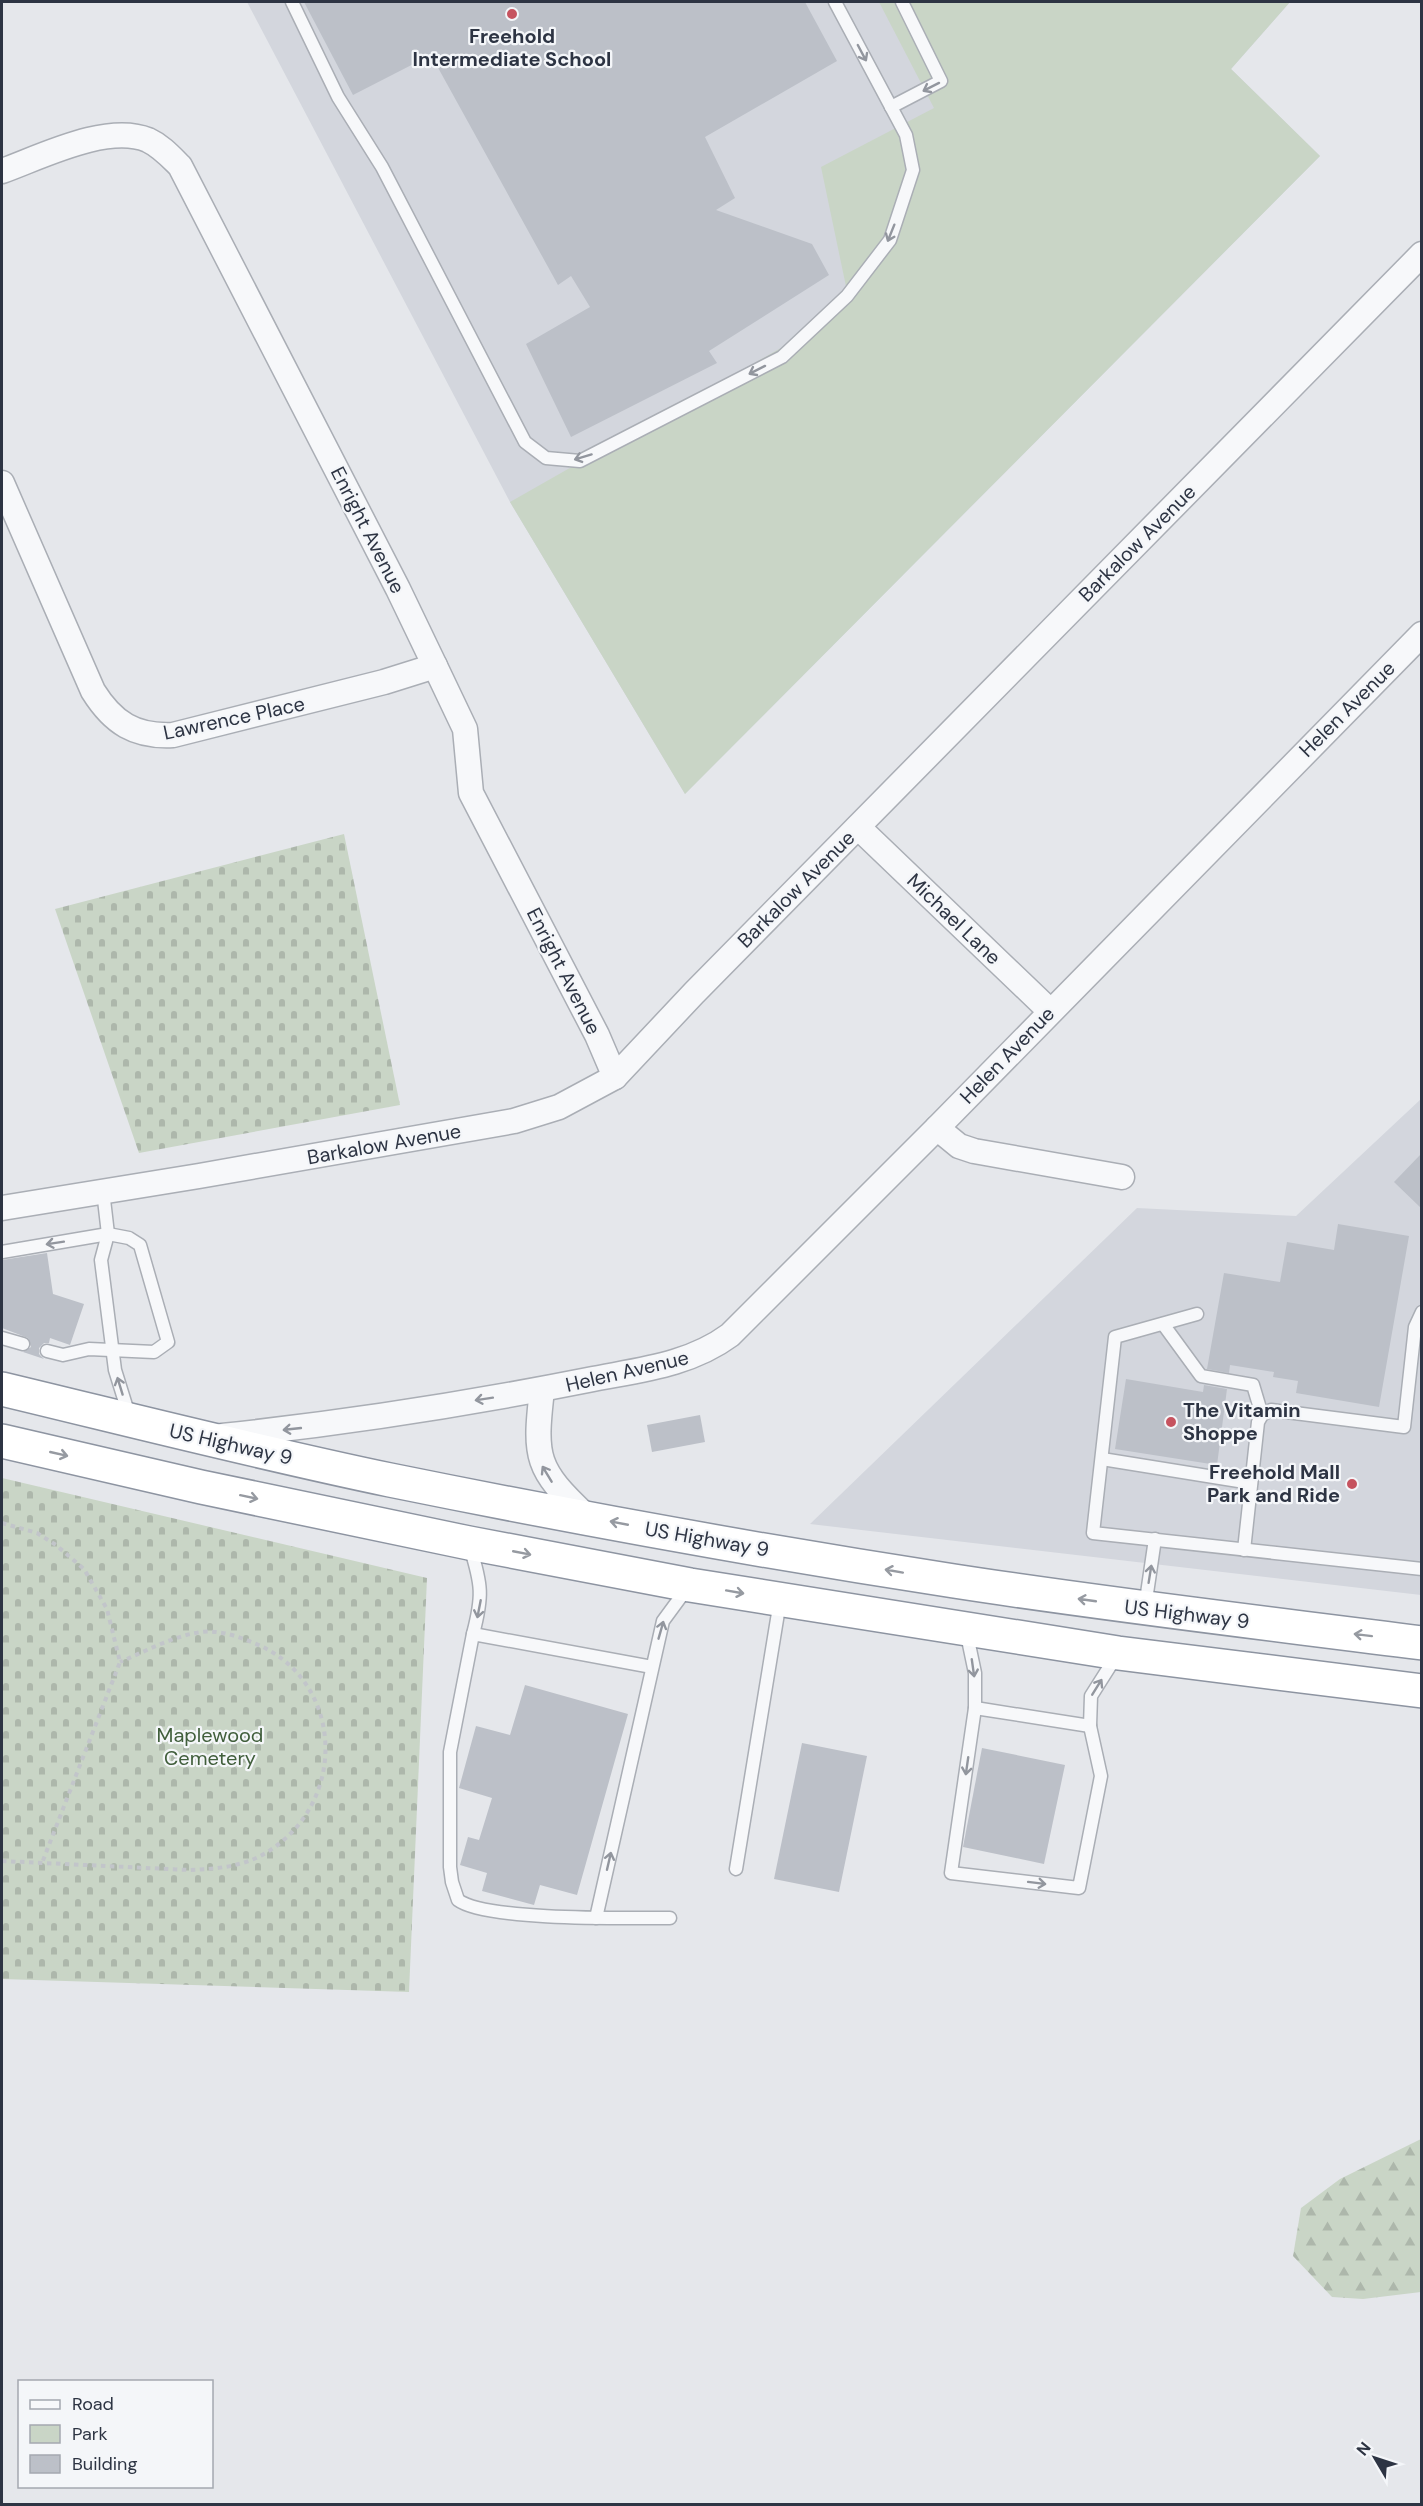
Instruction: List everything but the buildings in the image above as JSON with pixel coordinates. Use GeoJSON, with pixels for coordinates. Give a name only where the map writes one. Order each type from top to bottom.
{"type":"FeatureCollection","features":[{"type":"Feature","properties":{"kind":"highway","name":"US Highway 9"},"geometry":{"type":"LineString","coordinates":[[2,1389],[131,1419],[200,1439],[392,1480],[715,1541],[953,1581],[1144,1609],[1422,1643]]}},
{"type":"Feature","properties":{"kind":"highway"},"geometry":{"type":"LineString","coordinates":[[2,1441],[201,1487],[469,1543],[690,1585],[1118,1653],[1422,1691]]}},
{"type":"Feature","properties":{"kind":"street","name":"Enright Avenue"},"geometry":{"type":"LineString","coordinates":[[2,171],[107,136],[130,135],[147,140],[165,150],[180,166],[398,589],[435,666],[465,729],[471,793],[592,1025],[615,1077]]}},
{"type":"Feature","properties":{"kind":"street","name":"Barkalow Avenue"},"geometry":{"type":"LineString","coordinates":[[2,1208],[514,1121],[560,1107],[615,1077],[694,993],[1422,254]]}},
{"type":"Feature","properties":{"kind":"street","name":"Lawrence Place"},"geometry":{"type":"LineString","coordinates":[[2,483],[93,691],[103,707],[117,721],[134,731],[157,736],[173,735],[384,682],[435,666]]}},
{"type":"Feature","properties":{"kind":"street","name":"Helen Avenue"},"geometry":{"type":"LineString","coordinates":[[200,1439],[299,1428],[542,1390],[671,1364],[714,1347],[730,1335],[937,1128],[1422,634]]}},
{"type":"Feature","properties":{"kind":"street","name":"Michael Lane"},"geometry":{"type":"LineString","coordinates":[[858,827],[1050,1011]]}},
{"type":"Feature","properties":{"kind":"street"},"geometry":{"type":"LineString","coordinates":[[937,1128],[959,1146],[974,1151],[1122,1178]]}},
{"type":"Feature","properties":{"kind":"street","name":"Helen Avenue"},"geometry":{"type":"LineString","coordinates":[[542,1390],[537,1431],[537,1448],[542,1466],[561,1493],[586,1516]]}},
{"type":"Feature","properties":{"kind":"lane"},"geometry":{"type":"LineString","coordinates":[[292,2],[338,97],[382,167],[525,442],[546,458],[580,461],[782,357],[847,296],[890,240],[913,170],[906,135],[835,2]]}},
{"type":"Feature","properties":{"kind":"lane"},"geometry":{"type":"LineString","coordinates":[[891,107],[941,81],[902,2]]}},
{"type":"Feature","properties":{"kind":"lane"},"geometry":{"type":"LineString","coordinates":[[103,1191],[108,1234],[101,1260],[115,1370],[131,1419]]}},
{"type":"Feature","properties":{"kind":"lane"},"geometry":{"type":"LineString","coordinates":[[2,1252],[108,1234],[129,1238],[140,1245],[168,1342],[154,1352],[113,1352],[89,1349],[63,1355],[47,1351]]}},
{"type":"Feature","properties":{"kind":"lane"},"geometry":{"type":"LineString","coordinates":[[1244,1550],[1258,1422],[1262,1415],[1271,1410],[1404,1427],[1414,1327],[1422,1312]]}},
{"type":"Feature","properties":{"kind":"lane"},"geometry":{"type":"LineString","coordinates":[[1197,1314],[1115,1337],[1094,1533],[1422,1569]]}},
{"type":"Feature","properties":{"kind":"lane"},"geometry":{"type":"LineString","coordinates":[[1163,1324],[1201,1376],[1253,1385],[1262,1415]]}},
{"type":"Feature","properties":{"kind":"lane"},"geometry":{"type":"LineString","coordinates":[[2,1338],[23,1344]]}},
{"type":"Feature","properties":{"kind":"lane"},"geometry":{"type":"LineString","coordinates":[[1102,1459],[1251,1483]]}},
{"type":"Feature","properties":{"kind":"lane"},"geometry":{"type":"LineString","coordinates":[[1144,1609],[1155,1539]]}},
{"type":"Feature","properties":{"kind":"lane"},"geometry":{"type":"LineString","coordinates":[[469,1543],[479,1575],[482,1603],[473,1634],[450,1752],[450,1867],[454,1893],[464,1904],[483,1909],[596,1918],[670,1918]]}},
{"type":"Feature","properties":{"kind":"lane"},"geometry":{"type":"LineString","coordinates":[[596,1918],[663,1621],[690,1585]]}},
{"type":"Feature","properties":{"kind":"lane"},"geometry":{"type":"LineString","coordinates":[[736,1869],[780,1600]]}},
{"type":"Feature","properties":{"kind":"lane"},"geometry":{"type":"LineString","coordinates":[[966,1629],[975,1673],[975,1708],[951,1873],[1079,1888],[1101,1776],[1090,1726],[1091,1696],[1118,1653]]}},
{"type":"Feature","properties":{"kind":"lane"},"geometry":{"type":"LineString","coordinates":[[473,1634],[652,1667]]}},
{"type":"Feature","properties":{"kind":"lane"},"geometry":{"type":"LineString","coordinates":[[975,1708],[1090,1726]]}},
{"type":"Feature","properties":{"kind":"path"},"geometry":{"type":"LineString","coordinates":[[2,1523],[37,1533],[56,1545],[84,1569],[106,1609],[120,1662],[42,1863]]}},
{"type":"Feature","properties":{"kind":"path"},"geometry":{"type":"LineString","coordinates":[[2,1861],[189,1870],[217,1868],[242,1864],[264,1854],[285,1839],[305,1816],[321,1786],[326,1752],[321,1715],[314,1697],[303,1678],[290,1665],[268,1648],[223,1632],[201,1632],[172,1640],[120,1662]]}},
{"type":"Feature","properties":{"kind":"shaded area"},"geometry":{"type":"Polygon","coordinates":[[[247,2],[1290,2],[1231,69],[1320,156],[685,794],[510,502],[247,2]]]}},
{"type":"Feature","properties":{"kind":"shaded area"},"geometry":{"type":"Polygon","coordinates":[[[1421,1099],[1421,1595],[810,1524],[1137,1208],[1296,1216],[1421,1099]]]}},
{"type":"Feature","properties":{"kind":"green space"},"geometry":{"type":"Polygon","coordinates":[[[879,2],[1290,2],[1231,69],[1320,156],[685,794],[510,502],[823,324],[848,296],[821,167],[934,108],[879,2]]]}},
{"type":"Feature","properties":{"kind":"green space"},"geometry":{"type":"Polygon","coordinates":[[[344,834],[400,1105],[139,1153],[55,909],[344,834]]]}},
{"type":"Feature","properties":{"kind":"green space","name":"Maplewood Cemetery"},"geometry":{"type":"Polygon","coordinates":[[[2,1478],[427,1578],[409,1992],[2,1979],[2,1478]]]}},
{"type":"Feature","properties":{"kind":"green space"},"geometry":{"type":"Polygon","coordinates":[[[1421,2139],[1421,2292],[1363,2299],[1332,2297],[1293,2256],[1301,2208],[1340,2179],[1421,2139]]]}},
{"type":"Feature","properties":{"kind":"place","name":"Freehold Intermediate School"},"geometry":{"type":"Point","coordinates":[512,14]}},
{"type":"Feature","properties":{"kind":"place","name":"The Vitamin Shoppe"},"geometry":{"type":"Point","coordinates":[1171,1422]}},
{"type":"Feature","properties":{"kind":"place","name":"Freehold Mall Park and Ride"},"geometry":{"type":"Point","coordinates":[1352,1484]}}]}
